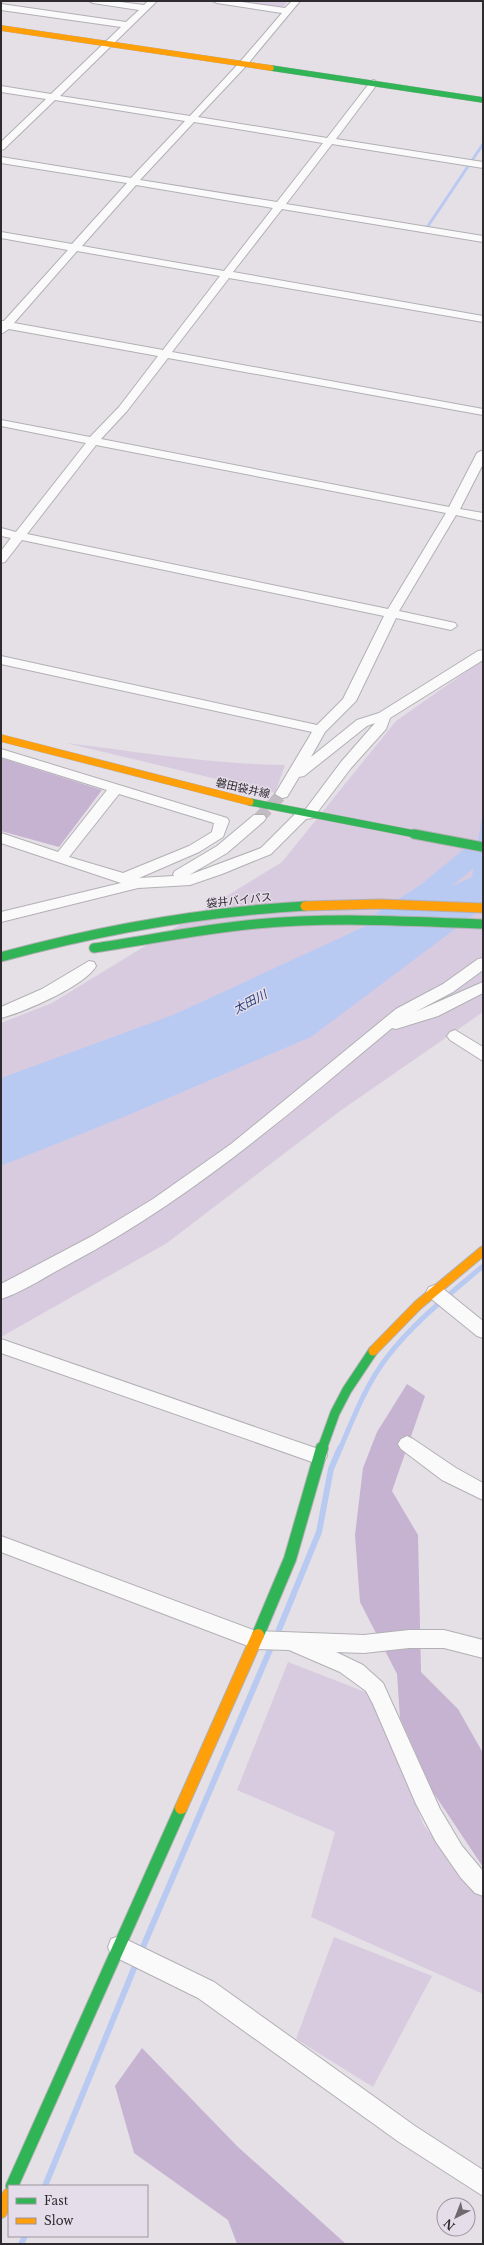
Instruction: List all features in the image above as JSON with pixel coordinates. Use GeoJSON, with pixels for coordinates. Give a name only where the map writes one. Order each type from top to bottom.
{"type":"FeatureCollection","features":[{"type":"Feature","properties":{"kind":"main road"},"geometry":{"type":"LineString","coordinates":[[1,28],[483,100]]}},
{"type":"Feature","properties":{"kind":"main road","name":"磐田袋井線"},"geometry":{"type":"LineString","coordinates":[[1,738],[231,798],[310,815],[483,847]]}},
{"type":"Feature","properties":{"kind":"main road","name":"袋井バイパス"},"geometry":{"type":"LineString","coordinates":[[1,958],[72,938],[141,924],[220,914],[293,907],[359,905],[483,908]]}},
{"type":"Feature","properties":{"kind":"main road"},"geometry":{"type":"LineString","coordinates":[[88,949],[223,928],[292,922],[359,920],[483,924]]}},
{"type":"Feature","properties":{"kind":"main road"},"geometry":{"type":"LineString","coordinates":[[12,2185],[256,1640],[290,1559],[318,1456],[335,1412],[360,1367],[386,1335],[483,1251]]}},
{"type":"Feature","properties":{"kind":"main road"},"geometry":{"type":"LineString","coordinates":[[1,2212],[8,2196]]}},
{"type":"Feature","properties":{"kind":"street"},"geometry":{"type":"LineString","coordinates":[[1,7],[8,1]]}},
{"type":"Feature","properties":{"kind":"street"},"geometry":{"type":"LineString","coordinates":[[94,1],[145,8]]}},
{"type":"Feature","properties":{"kind":"street"},"geometry":{"type":"LineString","coordinates":[[1,148],[153,1]]}},
{"type":"Feature","properties":{"kind":"street"},"geometry":{"type":"LineString","coordinates":[[217,1],[287,11]]}},
{"type":"Feature","properties":{"kind":"street"},"geometry":{"type":"LineString","coordinates":[[3,327],[190,119],[242,64],[296,1]]}},
{"type":"Feature","properties":{"kind":"street"},"geometry":{"type":"LineString","coordinates":[[1,7],[127,25]]}},
{"type":"Feature","properties":{"kind":"street"},"geometry":{"type":"LineString","coordinates":[[1,559],[93,441],[123,408],[165,352],[282,205],[374,83]]}},
{"type":"Feature","properties":{"kind":"street"},"geometry":{"type":"LineString","coordinates":[[1,88],[483,165]]}},
{"type":"Feature","properties":{"kind":"street"},"geometry":{"type":"LineString","coordinates":[[1,160],[483,239]]}},
{"type":"Feature","properties":{"kind":"street"},"geometry":{"type":"LineString","coordinates":[[1,235],[483,319]]}},
{"type":"Feature","properties":{"kind":"street"},"geometry":{"type":"LineString","coordinates":[[3,327],[165,352],[483,412]]}},
{"type":"Feature","properties":{"kind":"street"},"geometry":{"type":"LineString","coordinates":[[1,423],[483,517]]}},
{"type":"Feature","properties":{"kind":"street"},"geometry":{"type":"LineString","coordinates":[[282,794],[320,730],[349,701],[392,613],[453,511],[483,453]]}},
{"type":"Feature","properties":{"kind":"street"},"geometry":{"type":"LineString","coordinates":[[1,532],[451,626]]}},
{"type":"Feature","properties":{"kind":"street"},"geometry":{"type":"LineString","coordinates":[[292,779],[362,723],[384,716],[483,654]]}},
{"type":"Feature","properties":{"kind":"street"},"geometry":{"type":"LineString","coordinates":[[1,660],[320,730]]}},
{"type":"Feature","properties":{"kind":"street"},"geometry":{"type":"LineString","coordinates":[[1,838],[50,852],[60,859],[132,880],[190,880],[266,851],[310,815],[346,765],[381,726],[384,716]]}},
{"type":"Feature","properties":{"kind":"street"},"geometry":{"type":"LineString","coordinates":[[1,753],[222,820],[218,834],[132,880],[1,917]]}},
{"type":"Feature","properties":{"kind":"street"},"geometry":{"type":"LineString","coordinates":[[60,859],[116,788]]}},
{"type":"Feature","properties":{"kind":"street"},"geometry":{"type":"LineString","coordinates":[[165,880],[206,862],[248,830],[259,818]]}},
{"type":"Feature","properties":{"kind":"street"},"geometry":{"type":"LineString","coordinates":[[1,1292],[98,1241],[159,1203],[237,1148],[401,1013],[448,988],[483,964]]}},
{"type":"Feature","properties":{"kind":"street"},"geometry":{"type":"LineString","coordinates":[[1,1013],[24,1005],[67,983],[89,966]]}},
{"type":"Feature","properties":{"kind":"street"},"geometry":{"type":"LineString","coordinates":[[371,1038],[398,1023],[433,1012],[483,987]]}},
{"type":"Feature","properties":{"kind":"street"},"geometry":{"type":"LineString","coordinates":[[455,1036],[483,1055]]}},
{"type":"Feature","properties":{"kind":"street"},"geometry":{"type":"LineString","coordinates":[[435,1292],[483,1331]]}},
{"type":"Feature","properties":{"kind":"street"},"geometry":{"type":"LineString","coordinates":[[1,1346],[318,1456]]}},
{"type":"Feature","properties":{"kind":"street"},"geometry":{"type":"LineString","coordinates":[[407,1444],[449,1474],[483,1492]]}},
{"type":"Feature","properties":{"kind":"street"},"geometry":{"type":"LineString","coordinates":[[1,1544],[256,1640],[364,1644],[410,1639],[444,1639],[483,1649]]}},
{"type":"Feature","properties":{"kind":"street"},"geometry":{"type":"LineString","coordinates":[[284,1641],[357,1672],[374,1686],[415,1779],[444,1837],[467,1870],[483,1886]]}},
{"type":"Feature","properties":{"kind":"street"},"geometry":{"type":"LineString","coordinates":[[118,1947],[206,1990],[407,2134],[483,2184]]}},
{"type":"Feature","properties":{"kind":"shaded area"},"geometry":{"type":"Polygon","coordinates":[[[230,1],[288,1],[282,8],[230,1]]]}},
{"type":"Feature","properties":{"kind":"shaded area"},"geometry":{"type":"Polygon","coordinates":[[[483,660],[483,1012],[340,1111],[167,1243],[1,1337],[1,1023],[52,1003],[282,862],[396,721],[483,660]]]}},
{"type":"Feature","properties":{"kind":"shaded area"},"geometry":{"type":"Polygon","coordinates":[[[66,743],[202,760],[285,765],[275,793],[66,743]]]}},
{"type":"Feature","properties":{"kind":"shaded area"},"geometry":{"type":"Polygon","coordinates":[[[1,758],[102,790],[59,847],[1,831],[1,758]]]}},
{"type":"Feature","properties":{"kind":"shaded area"},"geometry":{"type":"Polygon","coordinates":[[[407,1384],[425,1396],[392,1491],[418,1535],[421,1672],[458,1709],[483,1753],[483,1867],[433,1792],[400,1718],[397,1674],[360,1602],[355,1535],[363,1468],[377,1432],[407,1384]]]}},
{"type":"Feature","properties":{"kind":"shaded area"},"geometry":{"type":"Polygon","coordinates":[[[288,1662],[368,1693],[390,1733],[423,1824],[468,1884],[483,1898],[483,1994],[311,1917],[335,1832],[237,1790],[288,1662]]]}},
{"type":"Feature","properties":{"kind":"shaded area"},"geometry":{"type":"Polygon","coordinates":[[[334,1937],[432,1976],[373,2087],[296,2039],[334,1937]]]}},
{"type":"Feature","properties":{"kind":"shaded area"},"geometry":{"type":"Polygon","coordinates":[[[142,2048],[238,2147],[346,2244],[237,2244],[228,2220],[134,2153],[115,2086],[142,2048]]]}},
{"type":"Feature","properties":{"kind":"water"},"geometry":{"type":"Polygon","coordinates":[[[483,811],[483,908],[311,1037],[126,1116],[1,1166],[1,1078],[173,1015],[472,877],[483,811]]]}},
{"type":"Feature","properties":{"kind":"waterway"},"geometry":{"type":"LineString","coordinates":[[428,226],[483,144]]}},
{"type":"Feature","properties":{"kind":"waterway","name":"太田川"},"geometry":{"type":"LineString","coordinates":[[384,920],[428,892],[483,847]]}},
{"type":"Feature","properties":{"kind":"waterway"},"geometry":{"type":"LineString","coordinates":[[428,892],[438,898]]}},
{"type":"Feature","properties":{"kind":"waterway"},"geometry":{"type":"LineString","coordinates":[[340,1449],[367,1389],[388,1356],[421,1320],[483,1266]]}},
{"type":"Feature","properties":{"kind":"waterway"},"geometry":{"type":"LineString","coordinates":[[276,1637],[319,1532],[331,1469],[340,1448]]}},
{"type":"Feature","properties":{"kind":"waterway"},"geometry":{"type":"LineString","coordinates":[[140,1954],[272,1645]]}},
{"type":"Feature","properties":{"kind":"waterway"},"geometry":{"type":"LineString","coordinates":[[45,2185],[137,1961]]}},
{"type":"Feature","properties":{"kind":"waterway"},"geometry":{"type":"LineString","coordinates":[[21,2244],[24,2237]]}},
{"type":"Feature","properties":{"kind":"tunnel"},"geometry":{"type":"LineString","coordinates":[[259,818],[282,794]]}},
{"type":"Feature","properties":{"kind":"traffic: fast"},"geometry":{"type":"LineString","coordinates":[[271,68],[483,100]]}},
{"type":"Feature","properties":{"kind":"traffic: fast"},"geometry":{"type":"LineString","coordinates":[[250,802],[308,815],[483,847]]}},
{"type":"Feature","properties":{"kind":"traffic: fast"},"geometry":{"type":"LineString","coordinates":[[1,957],[91,934],[145,923],[259,909],[305,906]]}},
{"type":"Feature","properties":{"kind":"traffic: fast"},"geometry":{"type":"LineString","coordinates":[[94,948],[216,929],[284,922],[369,921],[483,924]]}},
{"type":"Feature","properties":{"kind":"traffic: fast"},"geometry":{"type":"LineString","coordinates":[[258,1635],[290,1559],[318,1460],[335,1413],[347,1390],[373,1351]]}},
{"type":"Feature","properties":{"kind":"traffic: fast"},"geometry":{"type":"LineString","coordinates":[[12,2185],[181,1808]]}},
{"type":"Feature","properties":{"kind":"traffic: slow"},"geometry":{"type":"LineString","coordinates":[[1,28],[271,68]]}},
{"type":"Feature","properties":{"kind":"traffic: slow"},"geometry":{"type":"LineString","coordinates":[[1,738],[250,802]]}},
{"type":"Feature","properties":{"kind":"traffic: slow"},"geometry":{"type":"LineString","coordinates":[[305,906],[380,904],[483,908]]}},
{"type":"Feature","properties":{"kind":"traffic: slow"},"geometry":{"type":"LineString","coordinates":[[373,1351],[418,1305],[483,1251]]}},
{"type":"Feature","properties":{"kind":"traffic: slow"},"geometry":{"type":"LineString","coordinates":[[181,1808],[258,1635]]}},
{"type":"Feature","properties":{"kind":"traffic: slow"},"geometry":{"type":"LineString","coordinates":[[1,2212],[8,2196]]}}]}
